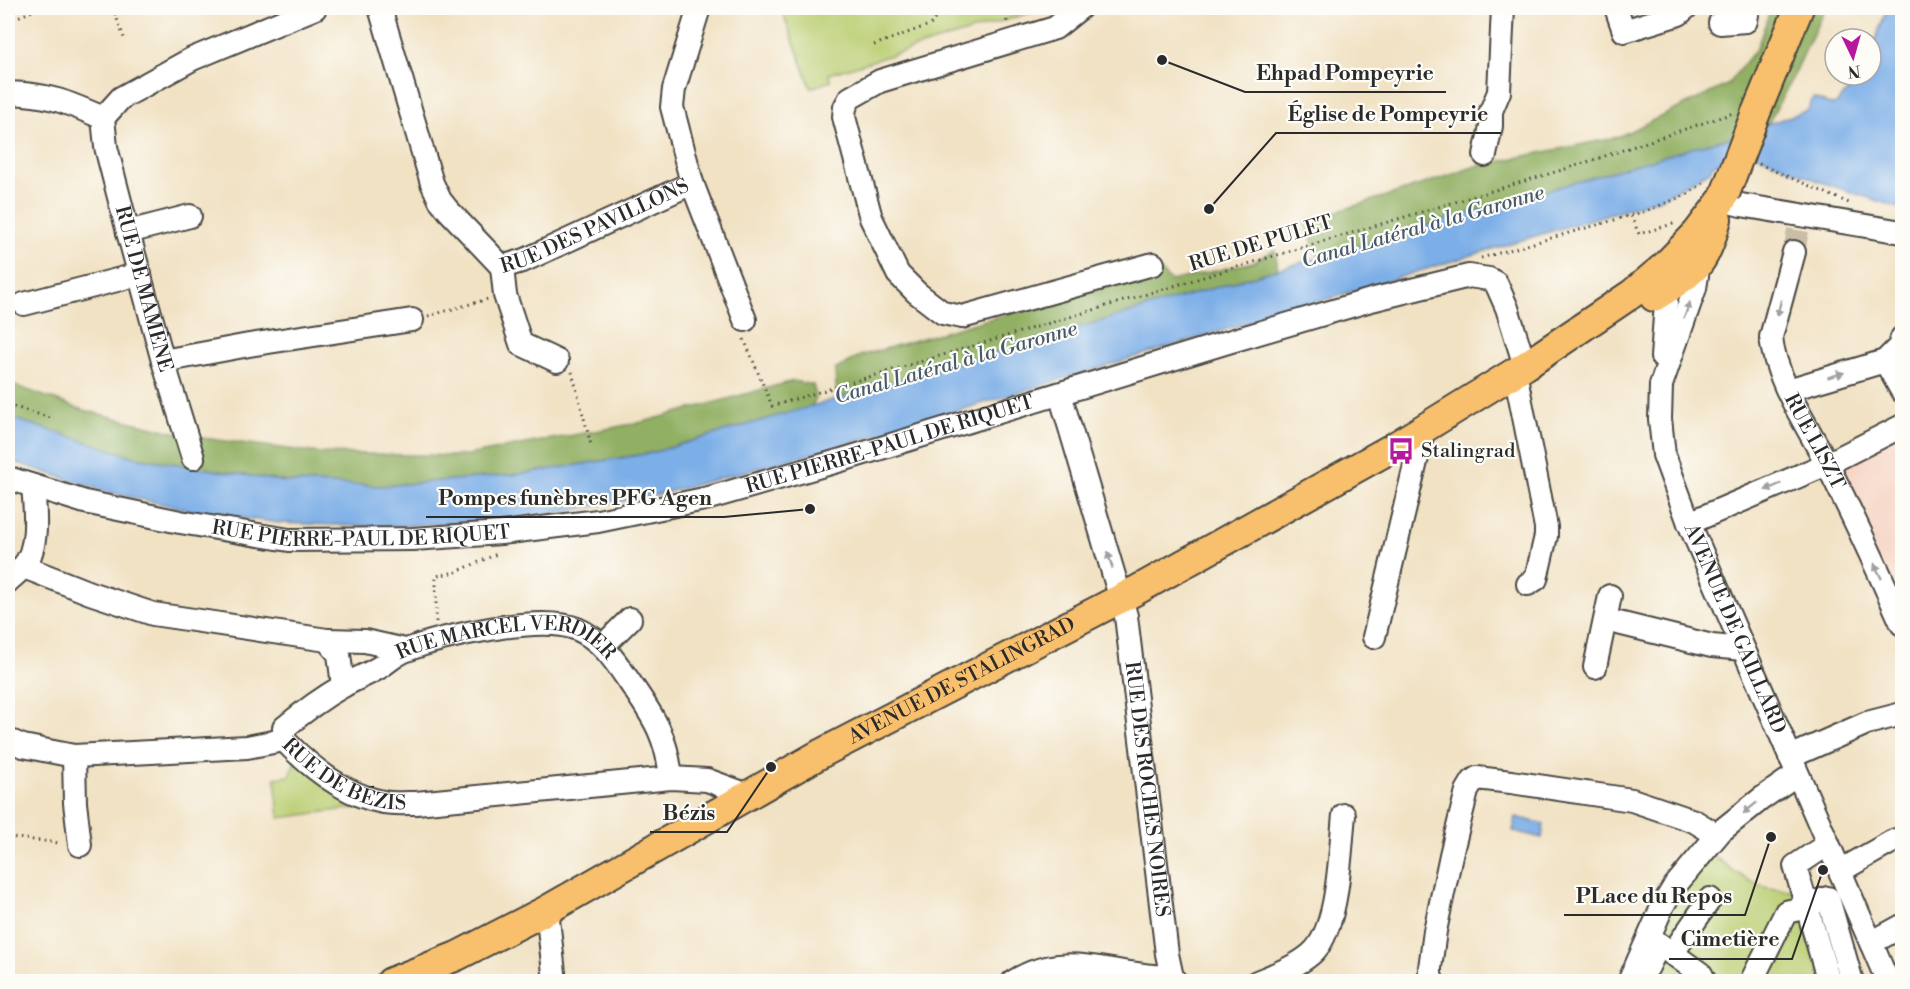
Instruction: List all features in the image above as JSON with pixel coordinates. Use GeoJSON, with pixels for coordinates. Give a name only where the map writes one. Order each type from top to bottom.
{"type":"FeatureCollection","features":[{"type":"Feature","properties":{"kind":"main road","name":"AVENUE DE STALINGRAD"},"geometry":{"type":"LineString","coordinates":[[1520,369],[1667,289],[1699,263],[1707,249],[1720,190],[1756,113],[1799,8]]}},
{"type":"Feature","properties":{"kind":"main road","name":"AVENUE DE STALINGRAD"},"geometry":{"type":"LineString","coordinates":[[391,981],[457,956],[547,910],[822,753],[1122,597],[1424,429],[1520,369],[1632,293],[1665,266],[1689,227],[1720,190]]}},
{"type":"Feature","properties":{"kind":"street"},"geometry":{"type":"LineString","coordinates":[[8,93],[34,94],[64,100],[103,118],[121,98],[192,59],[315,8]]}},
{"type":"Feature","properties":{"kind":"street","name":"RUE DES PAVILLONS"},"geometry":{"type":"LineString","coordinates":[[380,8],[432,183],[440,200],[502,267],[525,260],[692,183],[672,107],[674,89],[699,8]]}},
{"type":"Feature","properties":{"kind":"street"},"geometry":{"type":"LineString","coordinates":[[1080,8],[1055,28],[880,81],[850,98],[845,107],[844,117],[868,207],[883,245],[898,274],[917,293],[943,313],[962,317],[1153,264]]}},
{"type":"Feature","properties":{"kind":"street"},"geometry":{"type":"LineString","coordinates":[[1485,155],[1491,126],[1491,111],[1500,92],[1503,8]]}},
{"type":"Feature","properties":{"kind":"street"},"geometry":{"type":"LineString","coordinates":[[1616,8],[1624,31],[1679,14],[1686,8]]}},
{"type":"Feature","properties":{"kind":"street"},"geometry":{"type":"LineString","coordinates":[[1720,23],[1746,21],[1748,8]]}},
{"type":"Feature","properties":{"kind":"street","name":"RUE DE MAMÈNE"},"geometry":{"type":"LineString","coordinates":[[103,118],[106,147],[128,232],[163,361],[193,458]]}},
{"type":"Feature","properties":{"kind":"street"},"geometry":{"type":"LineString","coordinates":[[692,183],[745,320]]}},
{"type":"Feature","properties":{"kind":"street"},"geometry":{"type":"LineString","coordinates":[[1720,190],[1902,232]]}},
{"type":"Feature","properties":{"kind":"street"},"geometry":{"type":"LineString","coordinates":[[128,232],[190,216]]}},
{"type":"Feature","properties":{"kind":"street"},"geometry":{"type":"LineString","coordinates":[[1661,385],[1667,278],[1691,256],[1689,227]]}},
{"type":"Feature","properties":{"kind":"street","name":"RUE LISZT"},"geometry":{"type":"LineString","coordinates":[[1794,252],[1771,337],[1772,350],[1788,390],[1827,464],[1902,624]]}},
{"type":"Feature","properties":{"kind":"street","name":"AVENUE DE GAILLARD"},"geometry":{"type":"LineString","coordinates":[[1699,263],[1695,288],[1661,385],[1660,419],[1664,455],[1689,523],[1888,981]]}},
{"type":"Feature","properties":{"kind":"street"},"geometry":{"type":"LineString","coordinates":[[502,267],[505,295],[521,344],[557,361]]}},
{"type":"Feature","properties":{"kind":"street"},"geometry":{"type":"LineString","coordinates":[[24,304],[140,274]]}},
{"type":"Feature","properties":{"kind":"street","name":"RUE PIERRE-PAUL DE RIQUET"},"geometry":{"type":"LineString","coordinates":[[8,478],[84,502],[180,522],[289,540],[413,539],[501,534],[598,521],[709,498],[1371,300],[1470,276],[1489,279],[1496,283],[1507,308],[1520,369]]}},
{"type":"Feature","properties":{"kind":"street"},"geometry":{"type":"LineString","coordinates":[[163,361],[249,345],[412,320]]}},
{"type":"Feature","properties":{"kind":"street"},"geometry":{"type":"LineString","coordinates":[[1788,390],[1897,349],[1902,391]]}},
{"type":"Feature","properties":{"kind":"street"},"geometry":{"type":"LineString","coordinates":[[1520,369],[1546,527],[1536,579],[1528,584]]}},
{"type":"Feature","properties":{"kind":"street","name":"RUE DES ROCHES NOIRES"},"geometry":{"type":"LineString","coordinates":[[1059,394],[1126,616],[1167,954],[1174,979]]}},
{"type":"Feature","properties":{"kind":"street"},"geometry":{"type":"LineString","coordinates":[[1689,523],[1827,464],[1902,426]]}},
{"type":"Feature","properties":{"kind":"street"},"geometry":{"type":"LineString","coordinates":[[1374,637],[1424,429]]}},
{"type":"Feature","properties":{"kind":"street"},"geometry":{"type":"LineString","coordinates":[[33,486],[35,533],[16,574],[90,593],[153,614],[327,640],[364,641],[405,650]]}},
{"type":"Feature","properties":{"kind":"street"},"geometry":{"type":"LineString","coordinates":[[1595,667],[1610,596]]}},
{"type":"Feature","properties":{"kind":"street"},"geometry":{"type":"LineString","coordinates":[[603,646],[630,619]]}},
{"type":"Feature","properties":{"kind":"street"},"geometry":{"type":"LineString","coordinates":[[1606,620],[1712,646],[1743,649]]}},
{"type":"Feature","properties":{"kind":"street","name":"RUE MARCEL VERDIER"},"geometry":{"type":"LineString","coordinates":[[284,740],[284,728],[303,712],[343,686],[379,668],[405,650],[476,631],[561,624],[590,636],[612,656],[643,702],[663,738],[679,778]]}},
{"type":"Feature","properties":{"kind":"street"},"geometry":{"type":"LineString","coordinates":[[327,640],[339,654],[343,686]]}},
{"type":"Feature","properties":{"kind":"street"},"geometry":{"type":"LineString","coordinates":[[1629,981],[1668,897],[1717,835],[1761,799],[1794,765],[1867,723],[1902,714]]}},
{"type":"Feature","properties":{"kind":"street","name":"RUE DE BÉZIS"},"geometry":{"type":"LineString","coordinates":[[8,740],[22,746],[74,756],[247,747],[284,740],[331,780],[368,798],[385,802],[416,803],[679,778],[707,780],[748,795]]}},
{"type":"Feature","properties":{"kind":"street"},"geometry":{"type":"LineString","coordinates":[[74,756],[75,803],[80,846]]}},
{"type":"Feature","properties":{"kind":"street"},"geometry":{"type":"LineString","coordinates":[[679,778],[710,790],[723,809]]}},
{"type":"Feature","properties":{"kind":"street"},"geometry":{"type":"LineString","coordinates":[[1433,981],[1430,976],[1434,940],[1449,866],[1467,791],[1477,778],[1632,800],[1694,821],[1717,835]]}},
{"type":"Feature","properties":{"kind":"street"},"geometry":{"type":"LineString","coordinates":[[1257,981],[1297,965],[1313,953],[1323,941],[1332,912],[1344,815]]}},
{"type":"Feature","properties":{"kind":"street"},"geometry":{"type":"LineString","coordinates":[[1840,871],[1902,838]]}},
{"type":"Feature","properties":{"kind":"street"},"geometry":{"type":"LineString","coordinates":[[1828,844],[1795,866],[1829,981]]}},
{"type":"Feature","properties":{"kind":"street"},"geometry":{"type":"LineString","coordinates":[[1756,978],[1786,912],[1807,908],[1812,903],[1828,898],[1852,981]]}},
{"type":"Feature","properties":{"kind":"street"},"geometry":{"type":"LineString","coordinates":[[1672,954],[1710,899]]}},
{"type":"Feature","properties":{"kind":"street"},"geometry":{"type":"LineString","coordinates":[[547,910],[555,981]]}},
{"type":"Feature","properties":{"kind":"street"},"geometry":{"type":"LineString","coordinates":[[1871,943],[1902,926]]}},
{"type":"Feature","properties":{"kind":"street"},"geometry":{"type":"LineString","coordinates":[[1641,981],[1659,944],[1701,974],[1705,981]]}},
{"type":"Feature","properties":{"kind":"street"},"geometry":{"type":"LineString","coordinates":[[1013,981],[1046,967],[1072,964],[1174,979]]}},
{"type":"Feature","properties":{"kind":"path"},"geometry":{"type":"LineString","coordinates":[[113,8],[124,38]]}},
{"type":"Feature","properties":{"kind":"path"},"geometry":{"type":"LineString","coordinates":[[874,45],[932,24],[941,8]]}},
{"type":"Feature","properties":{"kind":"path"},"geometry":{"type":"LineString","coordinates":[[8,21],[35,10]]}},
{"type":"Feature","properties":{"kind":"path","name":"RUE DE PULET"},"geometry":{"type":"LineString","coordinates":[[745,320],[743,336],[772,406],[1572,167],[1720,117],[1747,109],[1756,113]]}},
{"type":"Feature","properties":{"kind":"path"},"geometry":{"type":"LineString","coordinates":[[1753,162],[1851,204]]}},
{"type":"Feature","properties":{"kind":"path"},"geometry":{"type":"LineString","coordinates":[[1475,260],[1631,216],[1688,194],[1720,190]]}},
{"type":"Feature","properties":{"kind":"path"},"geometry":{"type":"LineString","coordinates":[[1631,216],[1639,234],[1689,227]]}},
{"type":"Feature","properties":{"kind":"path"},"geometry":{"type":"LineString","coordinates":[[412,320],[505,295]]}},
{"type":"Feature","properties":{"kind":"path"},"geometry":{"type":"LineString","coordinates":[[557,361],[571,368],[591,445]]}},
{"type":"Feature","properties":{"kind":"path"},"geometry":{"type":"LineString","coordinates":[[8,405],[54,419]]}},
{"type":"Feature","properties":{"kind":"path"},"geometry":{"type":"LineString","coordinates":[[436,641],[436,576],[456,572],[508,549]]}},
{"type":"Feature","properties":{"kind":"path"},"geometry":{"type":"LineString","coordinates":[[8,837],[80,846]]}},
{"type":"Feature","properties":{"kind":"shaded area"},"geometry":{"type":"Polygon","coordinates":[[[1902,430],[1902,578],[1890,584],[1834,465],[1902,430]]]}},
{"type":"Feature","properties":{"kind":"green space"},"geometry":{"type":"Polygon","coordinates":[[[781,8],[1046,8],[829,74],[831,81],[811,88],[781,8]]]}},
{"type":"Feature","properties":{"kind":"green space"},"geometry":{"type":"Polygon","coordinates":[[[1771,8],[1825,8],[1768,124],[1730,138],[1319,257],[1304,222],[1476,166],[1618,137],[1727,85],[1757,48],[1771,8]]]}},
{"type":"Feature","properties":{"kind":"green space"},"geometry":{"type":"Polygon","coordinates":[[[1275,250],[1278,269],[837,400],[835,370],[860,356],[1017,311],[1153,264],[1171,281],[1253,262],[1275,250]]]}},
{"type":"Feature","properties":{"kind":"green space"},"geometry":{"type":"Polygon","coordinates":[[[793,381],[813,385],[816,398],[811,407],[651,453],[521,474],[383,486],[286,482],[134,457],[8,417],[8,383],[83,410],[194,437],[320,453],[462,456],[643,422],[793,381]]]}},
{"type":"Feature","properties":{"kind":"green space"},"geometry":{"type":"Polygon","coordinates":[[[295,761],[363,807],[279,818],[275,778],[290,776],[295,761]]]}},
{"type":"Feature","properties":{"kind":"green space"},"geometry":{"type":"Polygon","coordinates":[[[1709,853],[1738,874],[1762,886],[1788,890],[1824,885],[1867,981],[1637,982],[1669,909],[1709,853]]]}},
{"type":"Feature","properties":{"kind":"water","name":"Canal Latéral à la Garonne"},"geometry":{"type":"Polygon","coordinates":[[[1887,8],[1902,8],[1902,209],[1818,181],[1753,153],[1721,161],[1713,165],[1710,171],[1661,198],[848,444],[653,496],[521,519],[383,527],[279,523],[195,511],[107,492],[8,460],[8,417],[134,457],[286,482],[383,486],[521,474],[651,453],[1761,129],[1768,124],[1808,110],[1813,98],[1832,105],[1836,104],[1851,87],[1883,87],[1883,27],[1880,27],[1887,8]]]}},
{"type":"Feature","properties":{"kind":"water"},"geometry":{"type":"Polygon","coordinates":[[[1516,817],[1544,824],[1542,838],[1513,831],[1516,817]]]}},
{"type":"Feature","properties":{"kind":"tunnel"},"geometry":{"type":"LineString","coordinates":[[1794,252],[1801,214]]}},
{"type":"Feature","properties":{"kind":"place","name":"Ehpad Pompeyrie"},"geometry":{"type":"Point","coordinates":[1162,60]}},
{"type":"Feature","properties":{"kind":"place","name":"Église de Pompeyrie"},"geometry":{"type":"Point","coordinates":[1209,209]}},
{"type":"Feature","properties":{"kind":"place","name":"Stalingrad"},"geometry":{"type":"Point","coordinates":[1401,451]}},
{"type":"Feature","properties":{"kind":"place","name":"Pompes funèbres PFG Agen"},"geometry":{"type":"Point","coordinates":[810,509]}},
{"type":"Feature","properties":{"kind":"place","name":"Bézis"},"geometry":{"type":"Point","coordinates":[771,767]}},
{"type":"Feature","properties":{"kind":"place","name":"PLace du Repos"},"geometry":{"type":"Point","coordinates":[1771,837]}},
{"type":"Feature","properties":{"kind":"place","name":"Cimetière"},"geometry":{"type":"Point","coordinates":[1823,870]}}]}
